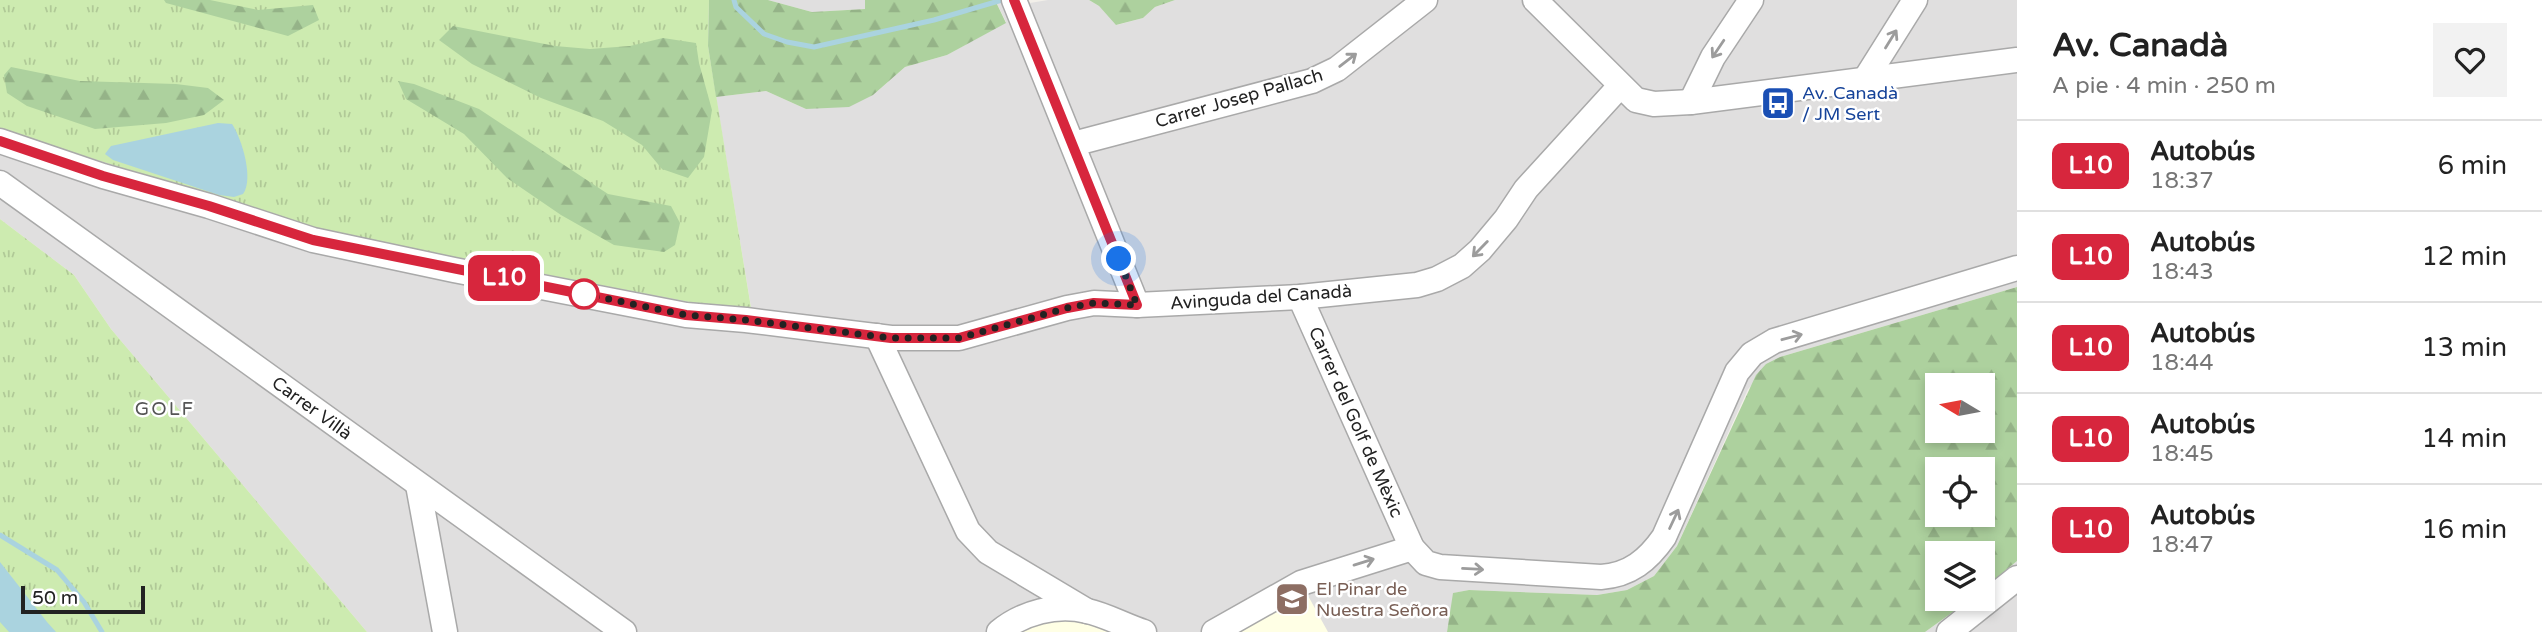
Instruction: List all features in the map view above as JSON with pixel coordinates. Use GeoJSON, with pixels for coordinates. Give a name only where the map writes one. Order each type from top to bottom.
{"type":"FeatureCollection","features":[{"type":"Feature","properties":{"kind":"street","name":"Carrer Josep Pallach"},"geometry":{"type":"LineString","coordinates":[[1073,144],[1312,81],[1337,69],[1425,0]]}},
{"type":"Feature","properties":{"kind":"street"},"geometry":{"type":"LineString","coordinates":[[1535,0],[1628,93],[1654,104],[1691,102],[2017,60]]}},
{"type":"Feature","properties":{"kind":"street"},"geometry":{"type":"LineString","coordinates":[[1691,102],[1713,57],[1751,0]]}},
{"type":"Feature","properties":{"kind":"street"},"geometry":{"type":"LineString","coordinates":[[1867,78],[1915,0]]}},
{"type":"Feature","properties":{"kind":"street"},"geometry":{"type":"LineString","coordinates":[[1017,6],[1137,305]]}},
{"type":"Feature","properties":{"kind":"street","name":"Avinguda del Canadà"},"geometry":{"type":"LineString","coordinates":[[0,171],[6,143],[103,176],[209,206],[313,240],[686,315],[877,336],[959,338],[1094,303],[1137,305],[1300,297],[1405,287],[1437,279],[1462,266],[1480,250],[1506,219],[1526,188],[1628,93]]}},
{"type":"Feature","properties":{"kind":"street","name":"Carrer Villà"},"geometry":{"type":"LineString","coordinates":[[0,183],[624,632]]}},
{"type":"Feature","properties":{"kind":"street"},"geometry":{"type":"LineString","coordinates":[[1214,632],[1301,583],[1412,548],[1426,563],[1440,567],[1617,576],[1647,558],[1669,530],[1737,372],[1752,354],[1774,341],[2017,268]]}},
{"type":"Feature","properties":{"kind":"street","name":"Carrer del Golf de Mèxic"},"geometry":{"type":"LineString","coordinates":[[1300,297],[1412,548]]}},
{"type":"Feature","properties":{"kind":"street"},"geometry":{"type":"LineString","coordinates":[[877,336],[968,531],[988,552],[1087,611],[1144,632]]}},
{"type":"Feature","properties":{"kind":"street"},"geometry":{"type":"LineString","coordinates":[[418,485],[445,632]]}},
{"type":"Feature","properties":{"kind":"street"},"geometry":{"type":"LineString","coordinates":[[1948,632],[2017,578]]}},
{"type":"Feature","properties":{"kind":"street"},"geometry":{"type":"LineString","coordinates":[[999,632],[1013,620],[1055,608],[1087,611]]}},
{"type":"Feature","properties":{"kind":"shaded area"},"geometry":{"type":"Polygon","coordinates":[[[768,0],[865,0],[865,9],[812,12],[768,0]]]}},
{"type":"Feature","properties":{"kind":"shaded area"},"geometry":{"type":"Polygon","coordinates":[[[995,0],[1028,0],[1030,3],[1089,0],[1099,6],[1117,25],[1143,18],[1155,7],[1175,0],[2017,0],[2017,287],[1780,357],[1748,389],[1677,546],[1654,576],[1627,590],[1597,595],[1469,590],[1454,593],[1447,632],[367,632],[111,329],[74,275],[0,219],[0,129],[319,231],[752,313],[716,97],[766,91],[806,109],[873,95],[905,67],[947,55],[1006,22],[995,0]]]}},
{"type":"Feature","properties":{"kind":"shaded area"},"geometry":{"type":"Polygon","coordinates":[[[2017,561],[2017,632],[1925,632],[1954,611],[1995,611],[1995,579],[2017,561]]]}},
{"type":"Feature","properties":{"kind":"shaded area","name":"El Pinar de Nuestra Señora"},"geometry":{"type":"Polygon","coordinates":[[[1301,583],[1328,632],[1214,632],[1301,583]]]}},
{"type":"Feature","properties":{"kind":"shaded area"},"geometry":{"type":"Polygon","coordinates":[[[1055,608],[1144,632],[999,632],[1055,608]]]}},
{"type":"Feature","properties":{"kind":"green space"},"geometry":{"type":"Polygon","coordinates":[[[0,0],[709,0],[708,46],[752,314],[319,231],[0,129],[0,0]]]}},
{"type":"Feature","properties":{"kind":"green space"},"geometry":{"type":"Polygon","coordinates":[[[164,0],[210,0],[258,10],[313,5],[319,20],[288,36],[166,3],[164,0]]]}},
{"type":"Feature","properties":{"kind":"green space"},"geometry":{"type":"Polygon","coordinates":[[[709,0],[768,0],[812,12],[865,9],[865,0],[995,0],[1006,23],[947,55],[905,67],[873,95],[849,107],[806,109],[766,91],[716,97],[708,46],[709,0]]]}},
{"type":"Feature","properties":{"kind":"green space"},"geometry":{"type":"Polygon","coordinates":[[[1089,0],[1175,0],[1155,7],[1143,18],[1116,25],[1099,6],[1089,0]]]}},
{"type":"Feature","properties":{"kind":"green space"},"geometry":{"type":"Polygon","coordinates":[[[453,26],[555,46],[590,49],[630,46],[663,38],[696,43],[712,110],[704,157],[688,178],[662,169],[642,145],[603,121],[541,98],[472,64],[439,40],[453,26]]]}},
{"type":"Feature","properties":{"kind":"green space"},"geometry":{"type":"Polygon","coordinates":[[[11,67],[80,81],[176,84],[208,88],[224,100],[204,115],[166,123],[95,129],[27,106],[7,93],[4,75],[11,67]]]}},
{"type":"Feature","properties":{"kind":"green space"},"geometry":{"type":"Polygon","coordinates":[[[398,81],[414,84],[479,109],[608,194],[671,206],[680,223],[675,245],[664,252],[614,245],[561,215],[507,178],[464,134],[406,99],[398,81]]]}},
{"type":"Feature","properties":{"kind":"green space"},"geometry":{"type":"Polygon","coordinates":[[[0,219],[74,275],[111,329],[367,632],[0,632],[0,219]]]}},
{"type":"Feature","properties":{"kind":"green space"},"geometry":{"type":"Polygon","coordinates":[[[2017,287],[2017,561],[1995,579],[1995,541],[1925,541],[1925,611],[1954,611],[1925,632],[1447,632],[1453,593],[1469,590],[1597,595],[1627,590],[1654,576],[1677,546],[1756,375],[1766,364],[1780,357],[2017,287]]]}},
{"type":"Feature","properties":{"kind":"water"},"geometry":{"type":"Polygon","coordinates":[[[218,123],[232,124],[245,159],[246,187],[243,194],[234,197],[219,195],[113,160],[105,154],[111,146],[218,123]]]}},
{"type":"Feature","properties":{"kind":"water"},"geometry":{"type":"Polygon","coordinates":[[[0,562],[56,632],[9,632],[0,622],[0,562]]]}},
{"type":"Feature","properties":{"kind":"waterway"},"geometry":{"type":"LineString","coordinates":[[734,0],[736,7],[764,34],[814,47],[934,20],[1002,0]]}},
{"type":"Feature","properties":{"kind":"waterway"},"geometry":{"type":"LineString","coordinates":[[0,535],[57,570],[84,602],[102,632]]}},
{"type":"Feature","properties":{"kind":"bus line","name":"L10"},"geometry":{"type":"LineString","coordinates":[[0,141],[103,176],[209,206],[313,240],[686,315],[891,338],[959,338],[1067,308],[1094,303],[1137,305],[1014,0]]}},
{"type":"Feature","properties":{"kind":"place","name":"Av. Canadà / JM Sert"},"geometry":{"type":"Point","coordinates":[1778,103]}},
{"type":"Feature","properties":{"kind":"place","name":"El Pinar de Nuestra Señora"},"geometry":{"type":"Point","coordinates":[1292,599]}},
{"type":"Feature","properties":{"kind":"district","name":"GOLF"},"geometry":{"type":"Point","coordinates":[165,409]}},
{"type":"Feature","properties":{"kind":"route"},"geometry":{"type":"LineString","coordinates":[[584,294],[686,315],[891,338],[959,338],[1067,308],[1094,303],[1137,305],[1119,259]]}}]}
